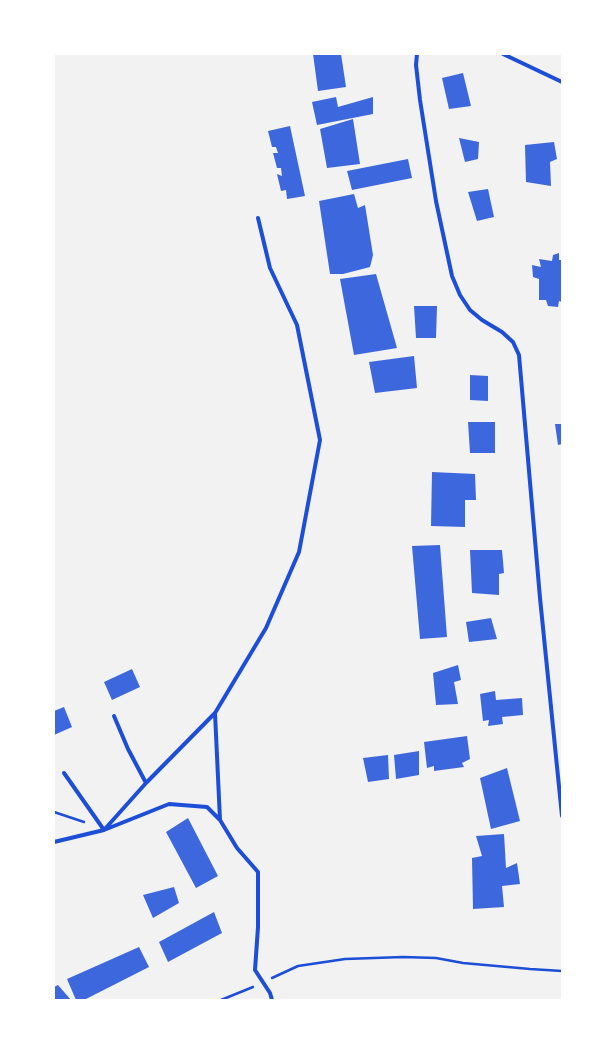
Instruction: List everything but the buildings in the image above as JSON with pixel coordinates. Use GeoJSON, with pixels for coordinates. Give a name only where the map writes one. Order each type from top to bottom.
{"type":"FeatureCollection","features":[{"type":"Feature","properties":{"kind":"street"},"geometry":{"type":"LineString","coordinates":[[416,54],[420,100],[436,201],[452,276],[460,295],[470,310],[482,320],[502,332],[513,342],[519,355],[540,598],[562,816]]}},
{"type":"Feature","properties":{"kind":"street"},"geometry":{"type":"LineString","coordinates":[[503,54],[562,82]]}},
{"type":"Feature","properties":{"kind":"street"},"geometry":{"type":"LineString","coordinates":[[104,830],[146,783],[215,713],[266,628],[299,552],[320,440],[297,325],[270,268],[258,218]]}},
{"type":"Feature","properties":{"kind":"street"},"geometry":{"type":"LineString","coordinates":[[215,713],[220,820]]}},
{"type":"Feature","properties":{"kind":"street"},"geometry":{"type":"LineString","coordinates":[[114,716],[128,749],[146,783]]}},
{"type":"Feature","properties":{"kind":"street"},"geometry":{"type":"LineString","coordinates":[[64,773],[104,830]]}},
{"type":"Feature","properties":{"kind":"street"},"geometry":{"type":"LineString","coordinates":[[54,842],[104,830],[169,804],[207,807],[220,820],[237,848],[258,872],[258,928],[255,970],[272,1000]]}},
{"type":"Feature","properties":{"kind":"path"},"geometry":{"type":"LineString","coordinates":[[54,812],[104,830]]}},
{"type":"Feature","properties":{"kind":"path"},"geometry":{"type":"LineString","coordinates":[[221,1000],[298,966],[345,959],[402,957],[436,958],[470,963],[562,971]]}}]}
